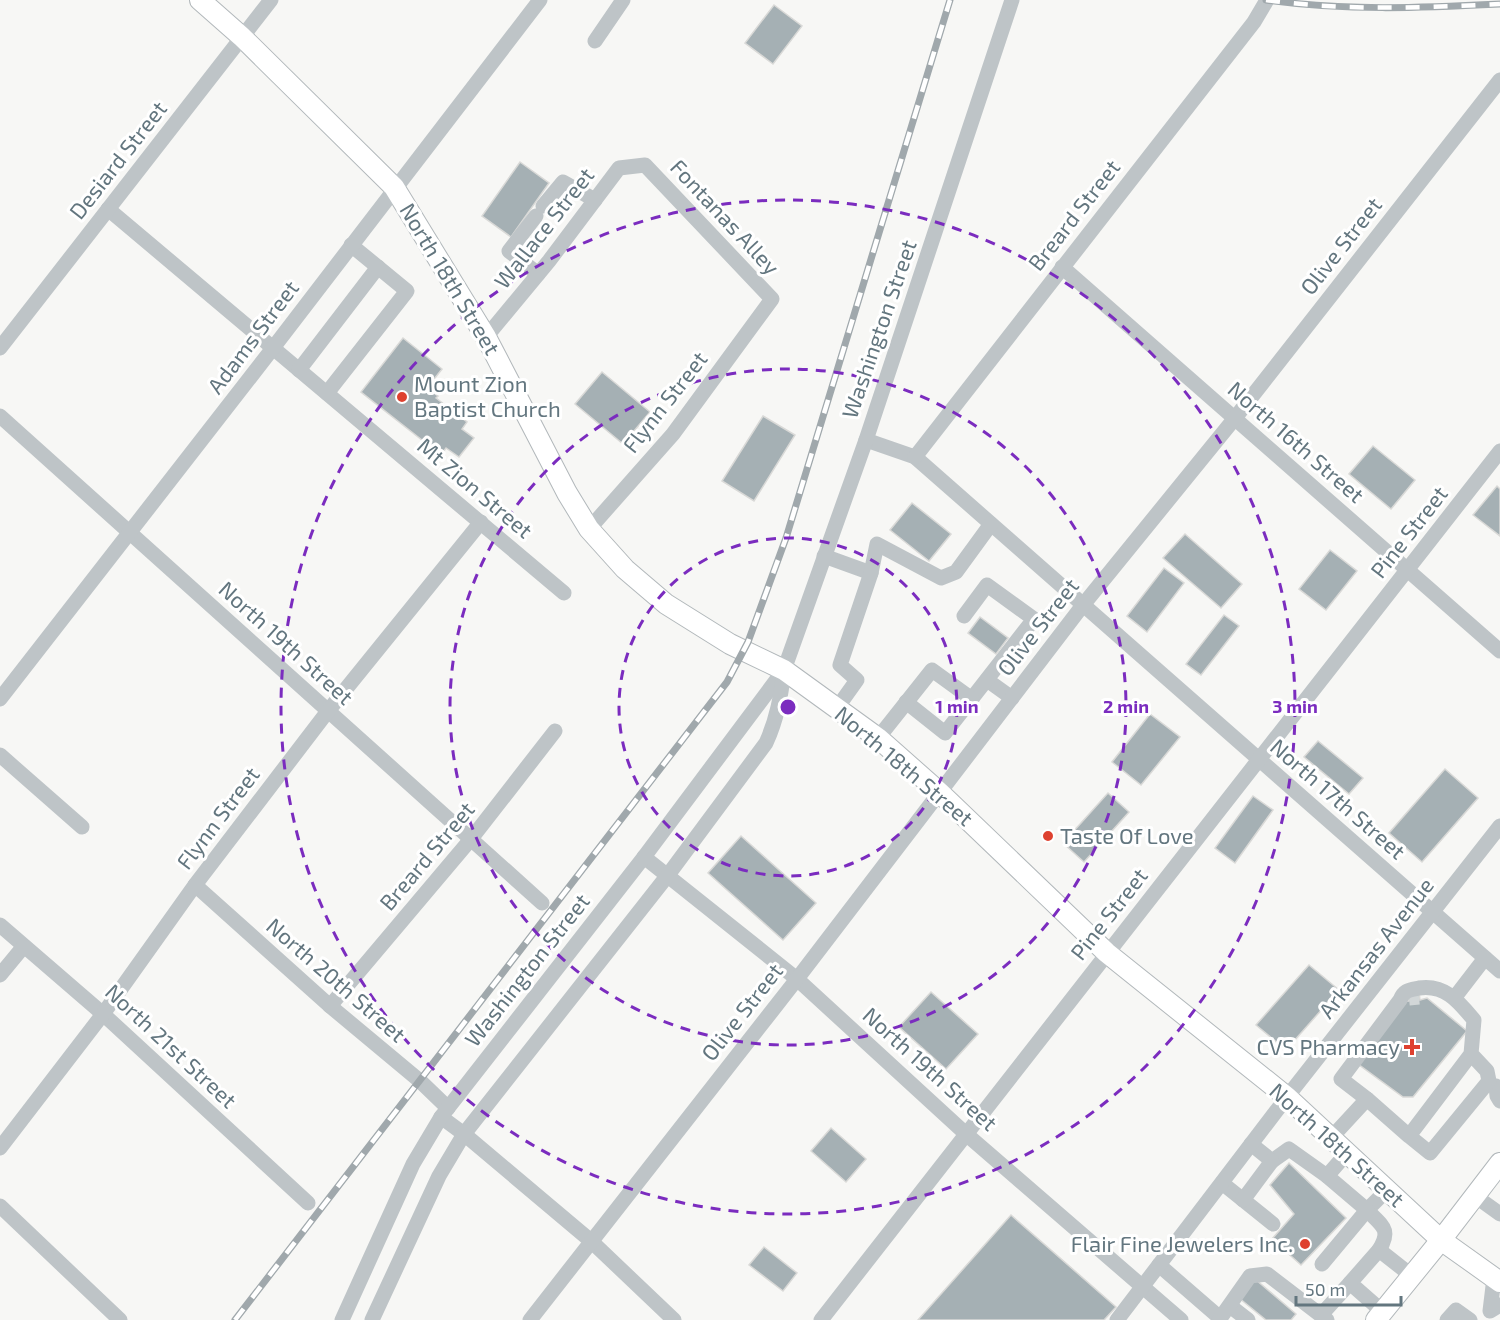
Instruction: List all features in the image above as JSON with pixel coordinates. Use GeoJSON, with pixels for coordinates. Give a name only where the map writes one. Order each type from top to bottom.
{"type":"FeatureCollection","features":[{"type":"Feature","properties":{"kind":"main road","name":"North 18th Street"},"geometry":{"type":"LineString","coordinates":[[200,0],[242,37],[394,187],[486,337],[567,493],[590,530],[625,569],[666,604],[730,644],[784,670],[878,738],[939,792],[1107,953],[1287,1097],[1441,1240],[1497,1280]]}},
{"type":"Feature","properties":{"kind":"main road"},"geometry":{"type":"LineString","coordinates":[[1380,1316],[1500,1163]]}},
{"type":"Feature","properties":{"kind":"street","name":"Desiard Street"},"geometry":{"type":"LineString","coordinates":[[0,348],[271,0]]}},
{"type":"Feature","properties":{"kind":"street","name":"Adams Street"},"geometry":{"type":"LineString","coordinates":[[0,699],[540,0]]}},
{"type":"Feature","properties":{"kind":"street"},"geometry":{"type":"LineString","coordinates":[[596,41],[623,0]]}},
{"type":"Feature","properties":{"kind":"street","name":"Washington Street"},"geometry":{"type":"LineString","coordinates":[[372,1320],[439,1176],[464,1134],[668,875],[766,743],[780,705],[784,670],[866,440],[1012,0]]}},
{"type":"Feature","properties":{"kind":"street","name":"Breard Street"},"geometry":{"type":"LineString","coordinates":[[915,458],[1254,22],[1268,0]]}},
{"type":"Feature","properties":{"kind":"street","name":"Olive Street"},"geometry":{"type":"LineString","coordinates":[[530,1320],[797,979],[1083,605],[1235,418],[1500,80]]}},
{"type":"Feature","properties":{"kind":"street","name":"Wallace Street"},"geometry":{"type":"LineString","coordinates":[[486,337],[538,274],[619,168],[645,165]]}},
{"type":"Feature","properties":{"kind":"street","name":"Fontanas Alley"},"geometry":{"type":"LineString","coordinates":[[645,165],[772,299]]}},
{"type":"Feature","properties":{"kind":"street"},"geometry":{"type":"LineString","coordinates":[[538,274],[509,251],[539,211],[563,182],[595,200]]}},
{"type":"Feature","properties":{"kind":"street","name":"Mt Zion Street"},"geometry":{"type":"LineString","coordinates":[[108,209],[564,593]]}},
{"type":"Feature","properties":{"kind":"street"},"geometry":{"type":"LineString","coordinates":[[327,393],[407,291],[351,245]]}},
{"type":"Feature","properties":{"kind":"street"},"geometry":{"type":"LineString","coordinates":[[299,370],[378,267]]}},
{"type":"Feature","properties":{"kind":"street","name":"North 16th Street"},"geometry":{"type":"LineString","coordinates":[[1062,267],[1500,651]]}},
{"type":"Feature","properties":{"kind":"street","name":"Flynn Street"},"geometry":{"type":"LineString","coordinates":[[590,530],[673,434],[772,299]]}},
{"type":"Feature","properties":{"kind":"street","name":"North 19th Street"},"geometry":{"type":"LineString","coordinates":[[0,416],[542,903]]}},
{"type":"Feature","properties":{"kind":"street","name":"North 17th Street"},"geometry":{"type":"LineString","coordinates":[[866,440],[915,458],[1500,971]]}},
{"type":"Feature","properties":{"kind":"street","name":"Pine Street"},"geometry":{"type":"LineString","coordinates":[[821,1320],[1500,452]]}},
{"type":"Feature","properties":{"kind":"street","name":"Flynn Street"},"geometry":{"type":"LineString","coordinates":[[0,1148],[104,1014],[195,885],[328,711],[481,522]]}},
{"type":"Feature","properties":{"kind":"street"},"geometry":{"type":"LineString","coordinates":[[837,708],[857,680],[840,665],[871,573],[877,544],[941,579],[956,572],[991,524]]}},
{"type":"Feature","properties":{"kind":"street"},"geometry":{"type":"LineString","coordinates":[[824,556],[871,573]]}},
{"type":"Feature","properties":{"kind":"street"},"geometry":{"type":"LineString","coordinates":[[906,702],[945,733],[1034,619],[987,585],[964,616]]}},
{"type":"Feature","properties":{"kind":"street","name":"Washington Street"},"geometry":{"type":"LineString","coordinates":[[342,1320],[413,1164],[444,1113],[644,857],[784,670]]}},
{"type":"Feature","properties":{"kind":"street"},"geometry":{"type":"LineString","coordinates":[[878,738],[932,670],[972,699]]}},
{"type":"Feature","properties":{"kind":"street"},"geometry":{"type":"LineString","coordinates":[[987,681],[1012,698]]}},
{"type":"Feature","properties":{"kind":"street","name":"Breard Street"},"geometry":{"type":"LineString","coordinates":[[330,1006],[471,839],[555,731]]}},
{"type":"Feature","properties":{"kind":"street"},"geometry":{"type":"LineString","coordinates":[[0,755],[81,827]]}},
{"type":"Feature","properties":{"kind":"street","name":"Arkansas Avenue"},"geometry":{"type":"LineString","coordinates":[[1117,1320],[1287,1097],[1500,826]]}},
{"type":"Feature","properties":{"kind":"street","name":"North 19th Street"},"geometry":{"type":"LineString","coordinates":[[644,857],[797,979],[966,1134],[1181,1320]]}},
{"type":"Feature","properties":{"kind":"street","name":"North 20th Street"},"geometry":{"type":"LineString","coordinates":[[195,885],[330,1006],[420,1081],[444,1113],[464,1134],[591,1241],[674,1320]]}},
{"type":"Feature","properties":{"kind":"street","name":"North 21st Street"},"geometry":{"type":"LineString","coordinates":[[0,925],[104,1014],[308,1203]]}},
{"type":"Feature","properties":{"kind":"street"},"geometry":{"type":"LineString","coordinates":[[0,975],[24,946]]}},
{"type":"Feature","properties":{"kind":"street"},"geometry":{"type":"LineString","coordinates":[[1455,997],[1485,958]]}},
{"type":"Feature","properties":{"kind":"street"},"geometry":{"type":"LineString","coordinates":[[1381,977],[1409,998]]}},
{"type":"Feature","properties":{"kind":"street"},"geometry":{"type":"LineString","coordinates":[[1409,998],[1402,994],[1406,990],[1430,986],[1440,989],[1455,997],[1474,1020],[1471,1054],[1409,1136]]}},
{"type":"Feature","properties":{"kind":"street"},"geometry":{"type":"LineString","coordinates":[[1409,998],[1341,1079],[1430,1153],[1495,1084]]}},
{"type":"Feature","properties":{"kind":"street"},"geometry":{"type":"LineString","coordinates":[[1471,1054],[1487,1071],[1495,1084],[1500,1101]]}},
{"type":"Feature","properties":{"kind":"street"},"geometry":{"type":"LineString","coordinates":[[1331,1138],[1367,1099]]}},
{"type":"Feature","properties":{"kind":"street"},"geometry":{"type":"LineString","coordinates":[[1251,1144],[1272,1161]]}},
{"type":"Feature","properties":{"kind":"street"},"geometry":{"type":"LineString","coordinates":[[1223,1315],[1250,1276],[1267,1274],[1324,1317],[1379,1250],[1386,1238],[1385,1230],[1367,1210],[1327,1176],[1289,1149],[1272,1161],[1243,1200]]}},
{"type":"Feature","properties":{"kind":"street"},"geometry":{"type":"LineString","coordinates":[[1327,1176],[1347,1153]]}},
{"type":"Feature","properties":{"kind":"street"},"geometry":{"type":"LineString","coordinates":[[1222,1183],[1273,1224]]}},
{"type":"Feature","properties":{"kind":"street"},"geometry":{"type":"LineString","coordinates":[[1322,1264],[1367,1210],[1387,1190]]}},
{"type":"Feature","properties":{"kind":"street"},"geometry":{"type":"LineString","coordinates":[[1475,1196],[1500,1214]]}},
{"type":"Feature","properties":{"kind":"street"},"geometry":{"type":"LineString","coordinates":[[0,1206],[120,1320]]}},
{"type":"Feature","properties":{"kind":"street"},"geometry":{"type":"LineString","coordinates":[[1379,1250],[1412,1276]]}},
{"type":"Feature","properties":{"kind":"street"},"geometry":{"type":"LineString","coordinates":[[1159,1265],[1223,1315],[1248,1320]]}},
{"type":"Feature","properties":{"kind":"street"},"geometry":{"type":"LineString","coordinates":[[1491,1312],[1497,1280]]}},
{"type":"Feature","properties":{"kind":"street"},"geometry":{"type":"LineString","coordinates":[[1350,1283],[1380,1316]]}},
{"type":"Feature","properties":{"kind":"street"},"geometry":{"type":"LineString","coordinates":[[1447,1320],[1456,1310],[1470,1320]]}},
{"type":"Feature","properties":{"kind":"building"},"geometry":{"type":"Polygon","coordinates":[[[774,5],[802,26],[773,64],[745,43],[774,5]]]}},
{"type":"Feature","properties":{"kind":"building"},"geometry":{"type":"Polygon","coordinates":[[[520,162],[549,183],[511,237],[482,216],[520,162]]]}},
{"type":"Feature","properties":{"kind":"building","name":"Mount Zion Baptist Church"},"geometry":{"type":"Polygon","coordinates":[[[403,338],[442,369],[427,388],[467,422],[462,429],[474,438],[459,457],[446,448],[441,455],[361,392],[403,338]]]}},
{"type":"Feature","properties":{"kind":"building"},"geometry":{"type":"Polygon","coordinates":[[[602,372],[650,412],[623,444],[575,404],[602,372]]]}},
{"type":"Feature","properties":{"kind":"building"},"geometry":{"type":"Polygon","coordinates":[[[763,416],[795,435],[754,501],[722,481],[763,416]]]}},
{"type":"Feature","properties":{"kind":"building"},"geometry":{"type":"Polygon","coordinates":[[[1373,446],[1415,480],[1391,509],[1349,474],[1373,446]]]}},
{"type":"Feature","properties":{"kind":"building"},"geometry":{"type":"Polygon","coordinates":[[[1497,486],[1500,489],[1500,536],[1473,515],[1497,486]]]}},
{"type":"Feature","properties":{"kind":"building"},"geometry":{"type":"Polygon","coordinates":[[[912,503],[951,534],[929,561],[890,530],[912,503]]]}},
{"type":"Feature","properties":{"kind":"building"},"geometry":{"type":"Polygon","coordinates":[[[1185,534],[1242,584],[1221,608],[1163,558],[1185,534]]]}},
{"type":"Feature","properties":{"kind":"building"},"geometry":{"type":"Polygon","coordinates":[[[1330,550],[1357,571],[1326,610],[1299,589],[1330,550]]]}},
{"type":"Feature","properties":{"kind":"building"},"geometry":{"type":"Polygon","coordinates":[[[1164,568],[1184,583],[1147,632],[1127,616],[1164,568]]]}},
{"type":"Feature","properties":{"kind":"building"},"geometry":{"type":"Polygon","coordinates":[[[1224,615],[1239,626],[1201,675],[1186,664],[1224,615]]]}},
{"type":"Feature","properties":{"kind":"building"},"geometry":{"type":"Polygon","coordinates":[[[980,617],[1008,638],[996,654],[968,633],[980,617]]]}},
{"type":"Feature","properties":{"kind":"building"},"geometry":{"type":"Polygon","coordinates":[[[1150,714],[1180,737],[1141,785],[1112,762],[1150,714]]]}},
{"type":"Feature","properties":{"kind":"building"},"geometry":{"type":"Polygon","coordinates":[[[1318,741],[1363,778],[1349,794],[1304,757],[1318,741]]]}},
{"type":"Feature","properties":{"kind":"building"},"geometry":{"type":"Polygon","coordinates":[[[1445,769],[1478,798],[1422,862],[1389,833],[1445,769]]]}},
{"type":"Feature","properties":{"kind":"building"},"geometry":{"type":"Polygon","coordinates":[[[1108,793],[1129,812],[1084,862],[1063,843],[1108,793]]]}},
{"type":"Feature","properties":{"kind":"building"},"geometry":{"type":"Polygon","coordinates":[[[1253,796],[1273,810],[1235,863],[1215,848],[1253,796]]]}},
{"type":"Feature","properties":{"kind":"building"},"geometry":{"type":"Polygon","coordinates":[[[741,836],[816,903],[783,940],[708,873],[741,836]]]}},
{"type":"Feature","properties":{"kind":"building"},"geometry":{"type":"Polygon","coordinates":[[[1309,965],[1339,990],[1286,1050],[1256,1025],[1309,965]]]}},
{"type":"Feature","properties":{"kind":"building","name":"CVS Pharmacy"},"geometry":{"type":"Polygon","coordinates":[[[1419,991],[1420,1000],[1427,998],[1467,1031],[1413,1097],[1403,1097],[1358,1064],[1404,1002],[1409,1001],[1408,993],[1419,991]]]}},
{"type":"Feature","properties":{"kind":"building"},"geometry":{"type":"Polygon","coordinates":[[[931,992],[978,1034],[946,1069],[899,1027],[931,992]]]}},
{"type":"Feature","properties":{"kind":"building"},"geometry":{"type":"Polygon","coordinates":[[[831,1128],[866,1159],[846,1182],[811,1151],[831,1128]]]}},
{"type":"Feature","properties":{"kind":"building"},"geometry":{"type":"Polygon","coordinates":[[[1289,1163],[1346,1218],[1301,1265],[1272,1239],[1294,1214],[1270,1185],[1289,1163]]]}},
{"type":"Feature","properties":{"kind":"building"},"geometry":{"type":"Polygon","coordinates":[[[1011,1215],[1116,1307],[1104,1320],[918,1320],[1011,1215]]]}},
{"type":"Feature","properties":{"kind":"building"},"geometry":{"type":"Polygon","coordinates":[[[764,1247],[797,1273],[783,1291],[749,1265],[764,1247]]]}},
{"type":"Feature","properties":{"kind":"building"},"geometry":{"type":"Polygon","coordinates":[[[1255,1279],[1296,1314],[1291,1320],[1266,1320],[1239,1298],[1255,1279]]]}},
{"type":"Feature","properties":{"kind":"tunnel"},"geometry":{"type":"LineString","coordinates":[[1409,998],[1419,997]]}},
{"type":"Feature","properties":{"kind":"railway"},"geometry":{"type":"LineString","coordinates":[[235,1320],[727,682],[748,642],[786,538],[950,0]]}},
{"type":"Feature","properties":{"kind":"railway"},"geometry":{"type":"LineString","coordinates":[[1266,0],[1354,7],[1500,4]]}},
{"type":"Feature","properties":{"kind":"place","name":"Mount Zion Baptist Church"},"geometry":{"type":"Point","coordinates":[402,397]}},
{"type":"Feature","properties":{"kind":"place","name":"Taste Of Love"},"geometry":{"type":"Point","coordinates":[1048,836]}},
{"type":"Feature","properties":{"kind":"place","name":"CVS Pharmacy"},"geometry":{"type":"Point","coordinates":[1412,1047]}},
{"type":"Feature","properties":{"kind":"place","name":"Flair Fine Jewelers Inc."},"geometry":{"type":"Point","coordinates":[1305,1244]}}]}
